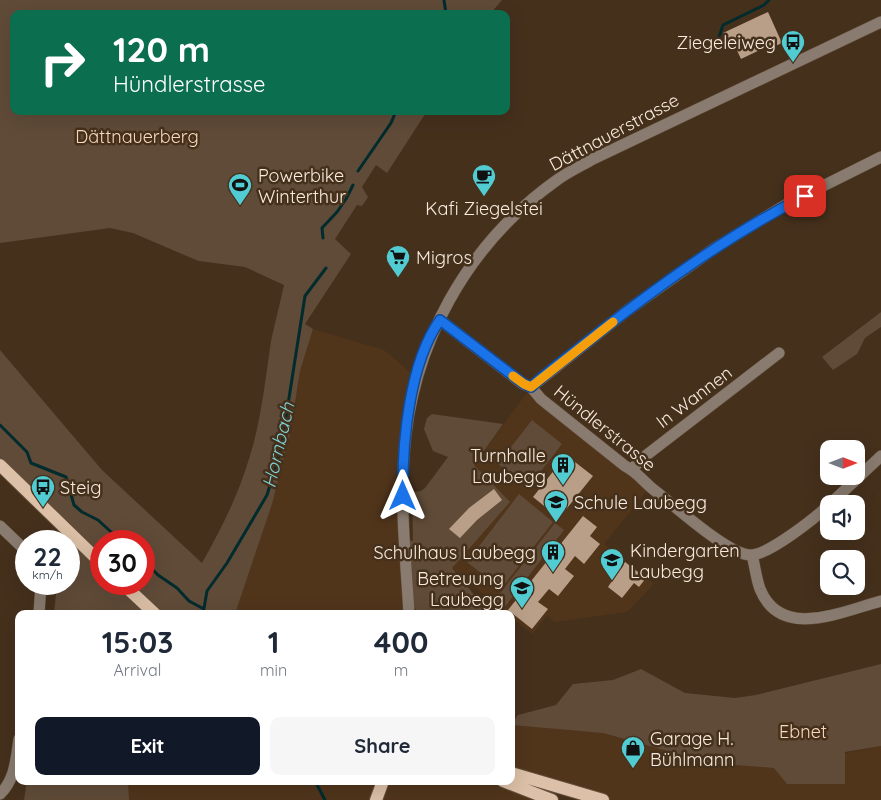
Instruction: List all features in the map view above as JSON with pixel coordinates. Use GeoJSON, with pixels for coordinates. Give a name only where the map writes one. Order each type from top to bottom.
{"type":"FeatureCollection","features":[{"type":"Feature","properties":{"kind":"main road"},"geometry":{"type":"LineString","coordinates":[[0,466],[90,552]]}},
{"type":"Feature","properties":{"kind":"main road"},"geometry":{"type":"LineString","coordinates":[[135,595],[151,610]]}},
{"type":"Feature","properties":{"kind":"main road"},"geometry":{"type":"LineString","coordinates":[[515,774],[603,800]]}},
{"type":"Feature","properties":{"kind":"main road"},"geometry":{"type":"LineString","coordinates":[[376,800],[382,785]]}},
{"type":"Feature","properties":{"kind":"main road"},"geometry":{"type":"LineString","coordinates":[[513,785],[552,800]]}},
{"type":"Feature","properties":{"kind":"street","name":"Dättnauerstrasse"},"geometry":{"type":"LineString","coordinates":[[409,610],[403,496],[405,440],[411,400],[419,367],[443,309],[461,280],[500,231],[532,200],[558,179],[593,159],[881,22]]}},
{"type":"Feature","properties":{"kind":"street"},"geometry":{"type":"LineString","coordinates":[[531,387],[628,310],[710,251],[787,204],[881,157]]}},
{"type":"Feature","properties":{"kind":"street","name":"Hündlerstrasse"},"geometry":{"type":"LineString","coordinates":[[440,320],[524,384],[531,387],[535,394],[625,466],[632,469],[650,487],[710,534],[738,552],[752,555]]}},
{"type":"Feature","properties":{"kind":"street","name":"In Wannen"},"geometry":{"type":"LineString","coordinates":[[632,469],[644,457],[779,353]]}},
{"type":"Feature","properties":{"kind":"street"},"geometry":{"type":"LineString","coordinates":[[839,495],[881,456]]}},
{"type":"Feature","properties":{"kind":"street"},"geometry":{"type":"LineString","coordinates":[[820,511],[786,538],[752,555],[758,582],[765,599],[776,610],[802,620],[812,620],[881,601]]}},
{"type":"Feature","properties":{"kind":"street"},"geometry":{"type":"LineString","coordinates":[[0,526],[15,540]]}},
{"type":"Feature","properties":{"kind":"street"},"geometry":{"type":"LineString","coordinates":[[39,610],[40,595]]}},
{"type":"Feature","properties":{"kind":"street"},"geometry":{"type":"LineString","coordinates":[[0,794],[8,785],[15,760]]}},
{"type":"Feature","properties":{"kind":"shaded area"},"geometry":{"type":"Polygon","coordinates":[[[313,329],[384,350],[410,372],[403,467],[405,610],[236,610],[272,504],[290,434],[300,371],[313,329]]]}},
{"type":"Feature","properties":{"kind":"shaded area","name":"Schule Laubegg"},"geometry":{"type":"Polygon","coordinates":[[[531,387],[650,487],[604,544],[654,584],[627,612],[555,622],[547,616],[532,634],[515,620],[515,610],[502,610],[452,568],[462,556],[474,465],[531,387]]]}},
{"type":"Feature","properties":{"kind":"shaded area"},"geometry":{"type":"Polygon","coordinates":[[[515,725],[603,733],[667,751],[696,762],[774,768],[881,746],[881,800],[603,800],[515,774],[515,725]]]}},
{"type":"Feature","properties":{"kind":"shaded area"},"geometry":{"type":"Polygon","coordinates":[[[128,785],[513,785],[552,800],[129,800],[128,785]]]}},
{"type":"Feature","properties":{"kind":"green space","name":"Dättnauerberg"},"geometry":{"type":"Polygon","coordinates":[[[0,0],[502,0],[493,10],[10,10],[10,115],[424,115],[387,173],[376,165],[362,187],[368,197],[362,206],[357,205],[335,239],[351,254],[305,324],[313,329],[300,371],[290,434],[272,504],[236,610],[54,610],[56,595],[80,595],[80,530],[68,530],[0,465],[0,350],[102,470],[202,563],[222,526],[244,475],[256,432],[271,341],[284,285],[245,267],[199,261],[133,233],[110,228],[0,243],[0,0]]]}},
{"type":"Feature","properties":{"kind":"green space"},"geometry":{"type":"Polygon","coordinates":[[[881,312],[881,327],[865,338],[857,354],[833,370],[822,357],[881,312]]]}},
{"type":"Feature","properties":{"kind":"green space"},"geometry":{"type":"Polygon","coordinates":[[[432,414],[503,424],[474,465],[510,502],[452,568],[487,610],[417,610],[409,605],[405,539],[413,541],[412,492],[421,491],[425,488],[448,457],[433,451],[424,429],[427,418],[432,414]]]}},
{"type":"Feature","properties":{"kind":"green space"},"geometry":{"type":"Polygon","coordinates":[[[532,420],[562,444],[528,488],[498,464],[532,420]]]}},
{"type":"Feature","properties":{"kind":"green space"},"geometry":{"type":"Polygon","coordinates":[[[519,494],[553,522],[501,589],[467,562],[519,494]]]}},
{"type":"Feature","properties":{"kind":"green space"},"geometry":{"type":"Polygon","coordinates":[[[555,523],[564,530],[504,608],[494,601],[555,523]]]}},
{"type":"Feature","properties":{"kind":"green space","name":"Ebnet"},"geometry":{"type":"Polygon","coordinates":[[[881,664],[881,746],[845,752],[845,784],[787,784],[774,768],[696,762],[667,751],[603,733],[515,725],[515,719],[518,715],[556,705],[573,684],[613,680],[641,669],[685,693],[735,698],[756,695],[881,664]]]}},
{"type":"Feature","properties":{"kind":"green space"},"geometry":{"type":"Polygon","coordinates":[[[26,785],[128,785],[129,800],[24,800],[26,785]]]}},
{"type":"Feature","properties":{"kind":"building"},"geometry":{"type":"Polygon","coordinates":[[[768,12],[782,43],[767,50],[766,47],[741,59],[734,44],[729,46],[723,33],[768,12]]]}},
{"type":"Feature","properties":{"kind":"building","name":"Turnhalle Laubegg"},"geometry":{"type":"Polygon","coordinates":[[[566,455],[593,476],[559,518],[533,497],[566,455]]]}},
{"type":"Feature","properties":{"kind":"building"},"geometry":{"type":"Polygon","coordinates":[[[494,489],[502,500],[477,520],[460,538],[449,529],[469,508],[494,489]]]}},
{"type":"Feature","properties":{"kind":"building","name":"Schulhaus Laubegg"},"geometry":{"type":"Polygon","coordinates":[[[583,516],[597,527],[590,536],[600,544],[584,564],[575,556],[565,569],[574,576],[558,596],[549,589],[538,602],[548,609],[532,629],[515,616],[515,610],[508,610],[583,516]]]}},
{"type":"Feature","properties":{"kind":"building","name":"Kindergarten Laubegg"},"geometry":{"type":"Polygon","coordinates":[[[625,562],[646,578],[639,587],[634,583],[622,598],[608,587],[625,562]]]}},
{"type":"Feature","properties":{"kind":"waterway","name":"Hornbach"},"geometry":{"type":"LineString","coordinates":[[444,0],[445,10]]}},
{"type":"Feature","properties":{"kind":"waterway"},"geometry":{"type":"LineString","coordinates":[[725,48],[719,37],[723,25],[764,5],[769,0]]}},
{"type":"Feature","properties":{"kind":"waterway","name":"Hornbach"},"geometry":{"type":"LineString","coordinates":[[358,171],[391,123],[394,115]]}},
{"type":"Feature","properties":{"kind":"waterway","name":"Hornbach"},"geometry":{"type":"LineString","coordinates":[[323,238],[322,228],[337,212],[353,185]]}},
{"type":"Feature","properties":{"kind":"waterway","name":"Hornbach"},"geometry":{"type":"LineString","coordinates":[[204,610],[207,591],[227,563],[267,495],[281,449],[305,296],[326,268]]}},
{"type":"Feature","properties":{"kind":"waterway"},"geometry":{"type":"LineString","coordinates":[[0,425],[27,452],[31,463],[66,477],[74,505],[82,512],[98,520],[109,530]]}},
{"type":"Feature","properties":{"kind":"waterway"},"geometry":{"type":"LineString","coordinates":[[155,572],[177,588],[189,601],[202,608]]}},
{"type":"Feature","properties":{"kind":"waterway"},"geometry":{"type":"LineString","coordinates":[[317,785],[325,800]]}},
{"type":"Feature","properties":{"kind":"slow traffic"},"geometry":{"type":"LineString","coordinates":[[513,376],[531,387],[613,322]]}},
{"type":"Feature","properties":{"kind":"place","name":"Ziegeleiweg"},"geometry":{"type":"Point","coordinates":[793,63]}},
{"type":"Feature","properties":{"kind":"place","name":"Kafi Ziegelstei"},"geometry":{"type":"Point","coordinates":[484,197]}},
{"type":"Feature","properties":{"kind":"place","name":"Powerbike Winterthur"},"geometry":{"type":"Point","coordinates":[240,206]}},
{"type":"Feature","properties":{"kind":"place","name":"Migros"},"geometry":{"type":"Point","coordinates":[398,278]}},
{"type":"Feature","properties":{"kind":"place","name":"Turnhalle Laubegg"},"geometry":{"type":"Point","coordinates":[563,486]}},
{"type":"Feature","properties":{"kind":"place","name":"Steig"},"geometry":{"type":"Point","coordinates":[43,508]}},
{"type":"Feature","properties":{"kind":"place","name":"Schule Laubegg"},"geometry":{"type":"Point","coordinates":[556,523]}},
{"type":"Feature","properties":{"kind":"place","name":"Schulhaus Laubegg"},"geometry":{"type":"Point","coordinates":[553,573]}},
{"type":"Feature","properties":{"kind":"place","name":"Kindergarten Laubegg"},"geometry":{"type":"Point","coordinates":[612,581]}},
{"type":"Feature","properties":{"kind":"place","name":"Betreuung Laubegg"},"geometry":{"type":"Point","coordinates":[522,609]}},
{"type":"Feature","properties":{"kind":"place","name":"Garage H. Bühlmann"},"geometry":{"type":"Point","coordinates":[633,769]}},
{"type":"Feature","properties":{"kind":"route"},"geometry":{"type":"LineString","coordinates":[[403,496],[406,427],[412,392],[426,346],[440,320],[524,384],[531,387],[628,310],[686,268],[746,228],[805,196]]}}]}
